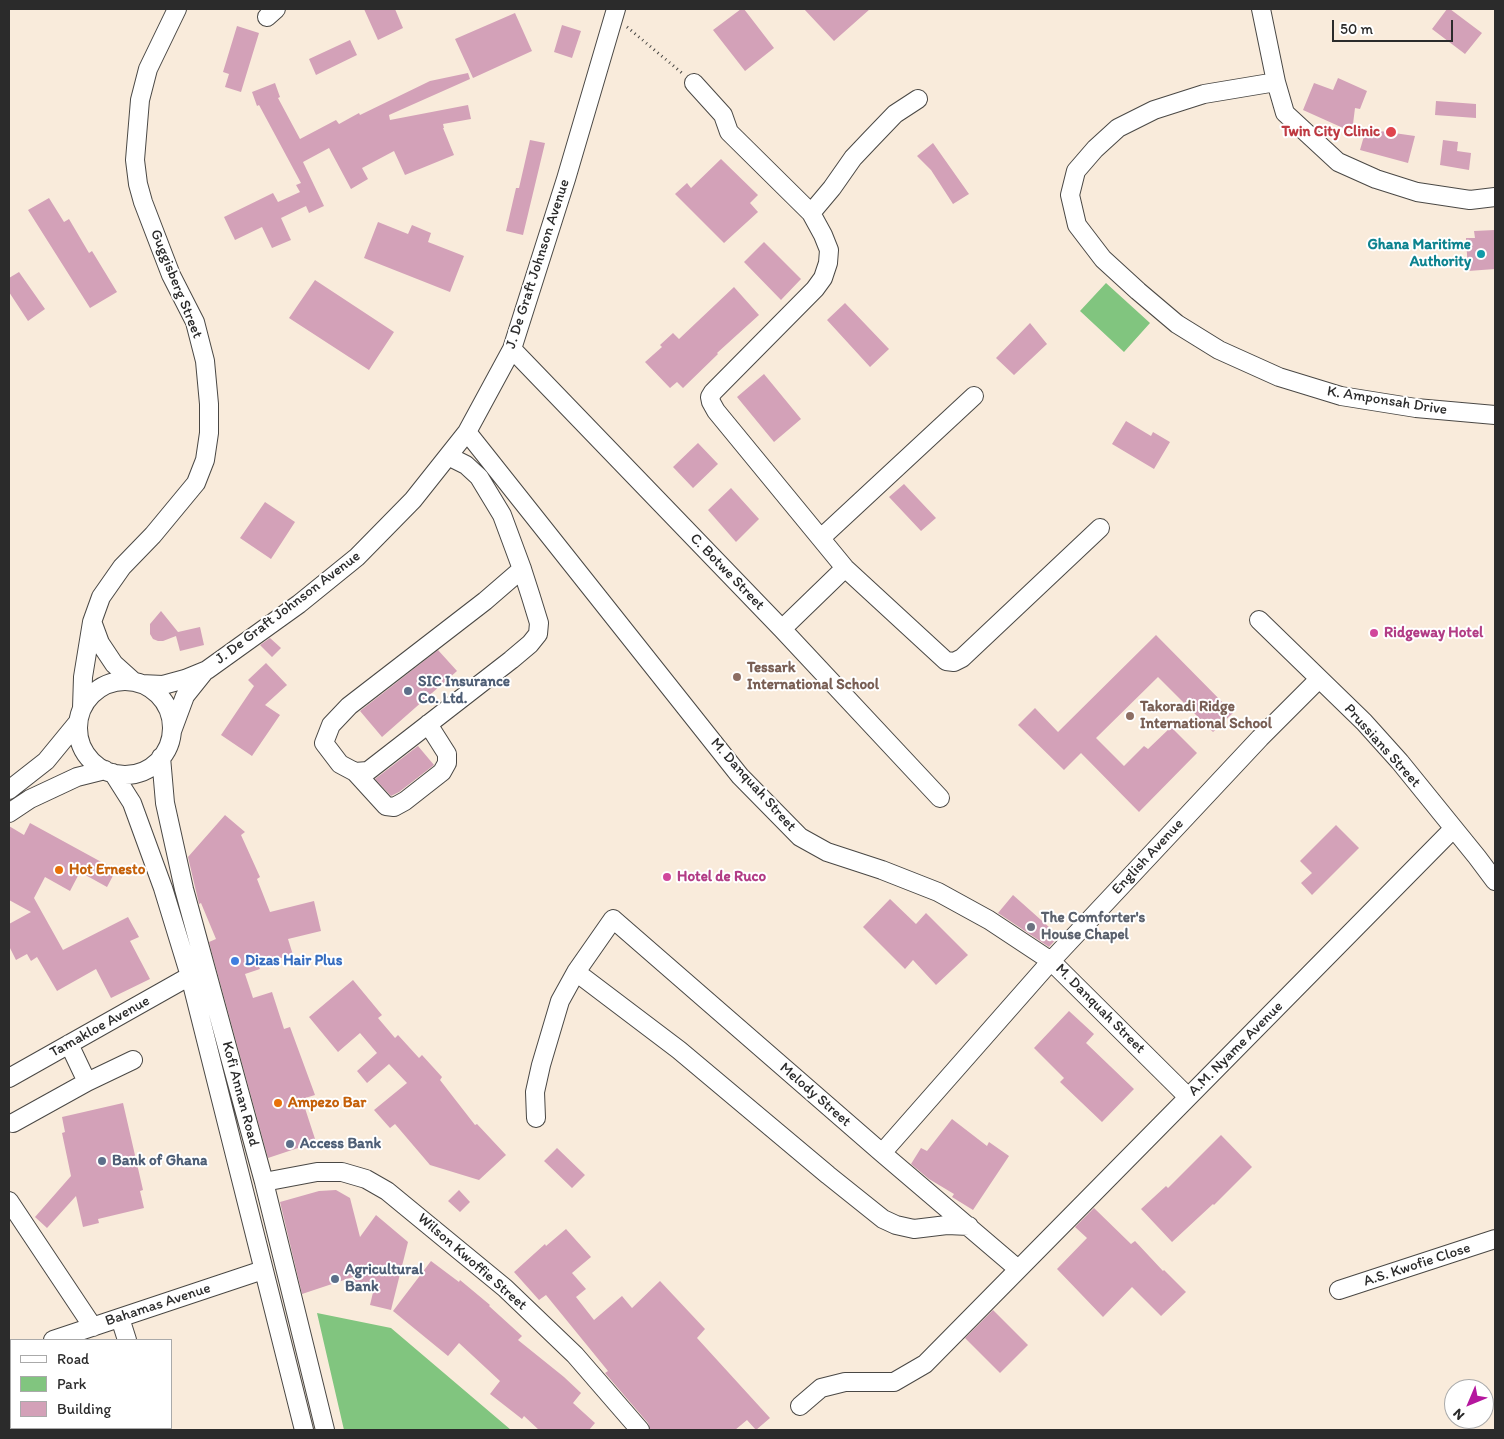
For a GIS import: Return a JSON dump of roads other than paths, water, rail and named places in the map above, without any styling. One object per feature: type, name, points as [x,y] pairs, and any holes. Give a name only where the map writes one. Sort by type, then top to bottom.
[{"type":"street","name":"Guggisberg Street","points":[[80,715],[83,677],[92,622],[101,597],[122,567],[153,535],[196,483],[205,460],[209,433],[209,404],[205,361],[195,322],[171,275],[143,202],[138,184],[135,160],[140,100],[148,69],[177,9]]},
{"type":"street","points":[[1261,9],[1276,82],[1285,113],[1338,162],[1376,180],[1417,192],[1470,200],[1495,197]]},
{"type":"street","name":"J. De Graft Johnson Avenue","points":[[138,683],[163,684],[185,679],[207,670],[299,604],[357,557],[414,500],[467,432],[512,349],[566,179],[615,12]]},
{"type":"street","name":"K. Amponsah Drive","points":[[1276,82],[1204,94],[1154,110],[1118,128],[1095,149],[1076,171],[1070,195],[1077,225],[1103,259],[1138,292],[1176,324],[1219,350],[1279,377],[1341,396],[1416,408],[1495,415]]},
{"type":"street","points":[[694,83],[722,116],[729,132],[811,213],[829,250],[824,278],[815,290],[713,392],[710,402],[845,568],[946,661],[954,662],[962,658],[1100,528]]},
{"type":"street","points":[[811,213],[832,188],[853,158],[895,114],[918,99]]},
{"type":"street","name":"C. Botwe Street","points":[[512,349],[782,628],[940,798]]},
{"type":"street","points":[[821,538],[974,396]]},
{"type":"street","name":"M. Danquah Street","points":[[467,432],[740,776],[800,837],[827,852],[882,870],[938,892],[989,920],[1051,961],[1188,1097]]},
{"type":"street","points":[[355,772],[368,771],[530,644],[538,634],[539,623],[502,515],[479,477],[466,465],[448,456]]},
{"type":"street","points":[[782,628],[845,568]]},
{"type":"street","points":[[428,724],[447,754],[447,763],[442,772],[405,801],[394,807],[386,806],[355,772],[340,764],[324,743],[331,725],[349,706],[485,601],[522,569]]},
{"type":"street","name":"Prussians Street","points":[[1259,620],[1364,722],[1400,762],[1495,881]]},
{"type":"street","points":[[80,715],[79,737],[84,750],[93,762],[109,771],[127,774],[140,772],[152,766],[161,757],[168,745],[172,731],[171,718],[166,705],[158,694],[138,683],[114,664],[100,644],[92,622]]},
{"type":"street","name":"J. De Graft Johnson Avenue","points":[[172,731],[186,696],[207,670]]},
{"type":"street","name":"English Avenue","points":[[882,1153],[1051,961],[1260,738],[1319,679]]},
{"type":"street","points":[[9,790],[46,762],[80,715],[91,695],[104,686],[119,681],[138,683]]},
{"type":"street","name":"Kofi Annan Road","points":[[161,757],[164,803],[184,889],[264,1182],[325,1430]]},
{"type":"street","points":[[9,813],[30,799],[78,777],[109,771]]},
{"type":"street","name":"Kofi Annan Road","points":[[109,771],[132,802],[190,976],[304,1430]]},
{"type":"street","name":"A.M. Nyame Avenue","points":[[800,1406],[821,1388],[845,1382],[894,1382],[924,1364],[1453,828]]},
{"type":"street","name":"Melody Street","points":[[576,972],[612,919],[1018,1269]]},
{"type":"street","points":[[536,1118],[534,1099],[541,1064],[557,1009],[576,972],[679,1050],[828,1175],[883,1218],[896,1225],[914,1229],[947,1225],[969,1226]]},
{"type":"street","name":"Tamakloe Avenue","points":[[9,1078],[190,976]]},
{"type":"street","points":[[69,1044],[87,1082]]},
{"type":"street","points":[[13,1123],[87,1082],[133,1060]]},
{"type":"street","name":"Wilson Kwoffie Street","points":[[264,1182],[317,1172],[342,1172],[366,1178],[388,1191],[505,1288],[575,1355],[640,1430]]},
{"type":"street","points":[[9,1201],[93,1327]]},
{"type":"street","name":"A.S. Kwofie Close","points":[[1340,1290],[1495,1239]]},
{"type":"street","name":"Bahamas Avenue","points":[[56,1339],[263,1270]]},
{"type":"street","points":[[120,1318],[127,1339]]},
{"type":"place","name":"Twin City Clinic","points":[[1391,132]]},
{"type":"place","name":"Ghana Maritime Authority","points":[[1481,254]]},
{"type":"place","name":"Ridgeway Hotel","points":[[1374,633]]},
{"type":"place","name":"Tessark International School","points":[[737,677]]},
{"type":"place","name":"SIC Insurance Co. Ltd.","points":[[408,691]]},
{"type":"place","name":"Takoradi Ridge International School","points":[[1130,716]]},
{"type":"place","name":"Hot Ernesto","points":[[59,870]]},
{"type":"place","name":"Hotel de Ruco","points":[[667,877]]},
{"type":"place","name":"The Comforter's House Chapel","points":[[1031,927]]},
{"type":"place","name":"Dizas Hair Plus","points":[[235,961]]},
{"type":"place","name":"Ampezo Bar","points":[[278,1103]]},
{"type":"place","name":"Access Bank","points":[[290,1144]]},
{"type":"place","name":"Bank of Ghana","points":[[102,1161]]},
{"type":"place","name":"Agricultural Bank","points":[[335,1279]]}]
